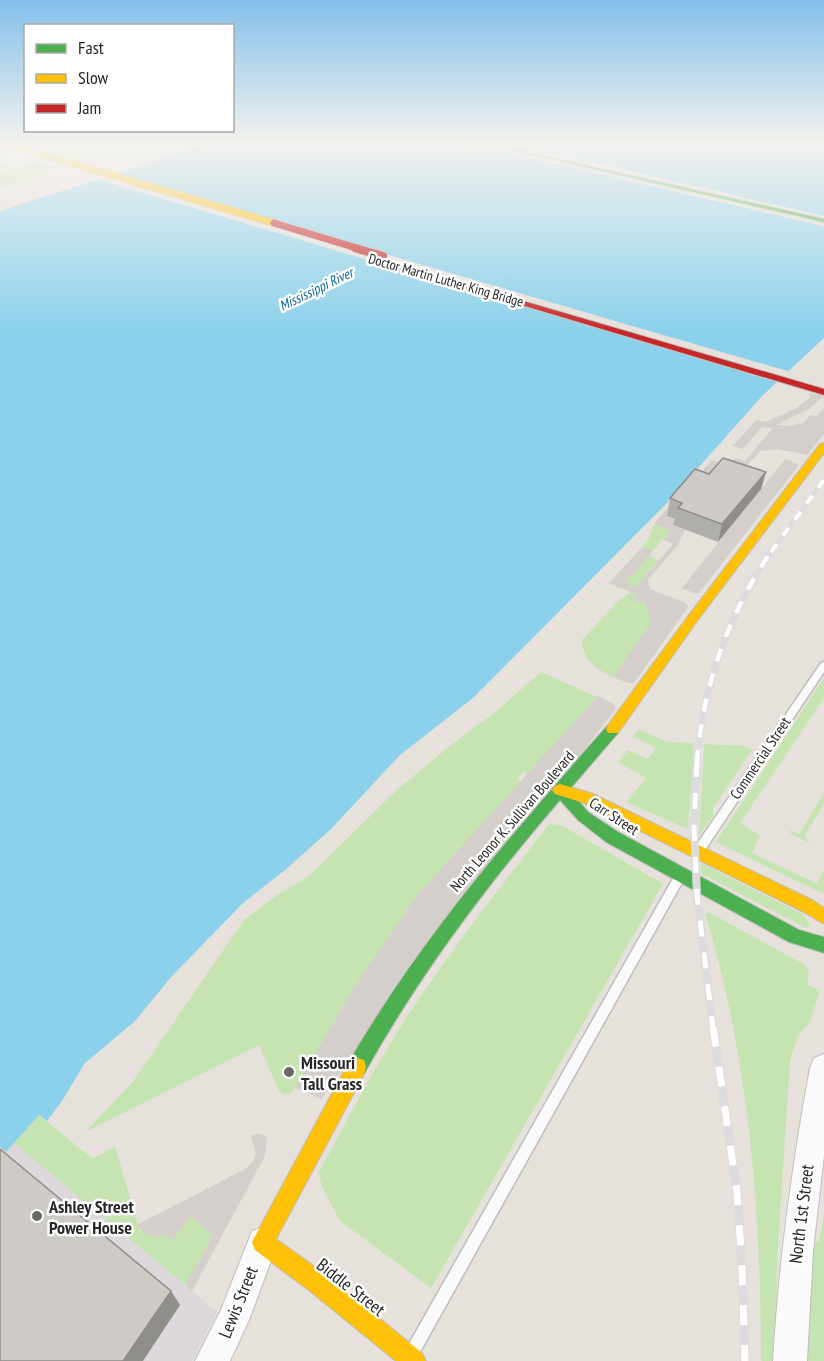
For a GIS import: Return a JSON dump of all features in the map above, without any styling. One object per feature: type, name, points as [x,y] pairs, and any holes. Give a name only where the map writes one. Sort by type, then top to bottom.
[{"type":"main road","name":"Doctor Martin Luther King Bridge","points":[[190,206],[824,392]]},
{"type":"main road","name":"Doctor Martin Luther King Bridge","points":[[208,206],[824,386]]},
{"type":"main road","points":[[756,206],[824,221]]},
{"type":"main road","name":"North Leonor K. Sullivan Boulevard","points":[[263,1242],[368,1046],[433,943],[471,895],[620,721],[693,618],[824,446]]},
{"type":"main road","name":"Carr Street","points":[[560,790],[588,798],[806,905],[824,917]]},
{"type":"main road","name":"Carr Street","points":[[560,790],[570,805],[586,820],[795,937],[824,945]]},
{"type":"main road","name":"Biddle Street","points":[[263,1242],[412,1359]]},
{"type":"street","name":"North 1st Street","points":[[790,1361],[792,1290],[800,1207],[824,1068]]},
{"type":"street","name":"Lewis Street","points":[[212,1361],[233,1320],[263,1242]]},
{"type":"lane","name":"Commercial Street","points":[[698,852],[824,665]]},
{"type":"lane","points":[[412,1359],[681,875]]},
{"type":"shaded area","points":[[809,393],[824,396],[809,409],[776,425],[790,426],[804,423],[810,415],[817,416],[824,408],[824,434],[807,455],[778,449],[761,451],[743,469],[687,488],[712,460],[729,465],[735,458],[745,461],[773,428],[762,427],[743,449],[733,446],[756,420],[766,422],[796,408],[810,398]]},
{"type":"shaded area","points":[[785,459],[799,465],[699,593],[682,588]]},
{"type":"shaded area","points":[[675,500],[667,516],[678,520],[674,526],[685,530],[678,545],[648,580],[650,589],[686,603],[688,607],[634,683],[628,683],[613,677],[651,623],[645,602],[636,602],[635,594],[609,583],[642,547],[653,551],[626,582],[636,587],[673,544],[663,540],[671,530],[654,524]]},
{"type":"shaded area","points":[[598,696],[614,704],[616,708],[321,1099],[295,1087],[362,975],[420,892]]},
{"type":"shaded area","points":[[258,1133],[267,1137],[265,1156],[192,1291],[185,1285],[213,1236],[191,1216],[172,1240],[165,1236],[147,1235],[137,1225],[247,1168],[254,1160],[256,1153],[251,1136]]},
{"type":"shaded area","name":"Ashley Street Power House","points":[[14,1143],[217,1312],[192,1361],[0,1361],[0,1147],[6,1152]]},
{"type":"green space","points":[[654,524],[671,530],[653,551],[642,547],[649,538]]},
{"type":"green space","points":[[649,556],[659,560],[636,587],[625,582]]},
{"type":"green space","points":[[631,592],[646,602],[651,624],[613,677],[592,663],[585,653],[582,640],[619,600]]},
{"type":"green space","points":[[541,672],[597,697],[529,774],[523,772],[517,779],[521,782],[362,975],[292,1092],[284,1095],[279,1091],[259,1045],[85,1132],[132,1083],[244,920],[276,896],[309,876],[398,789],[493,714]]},
{"type":"green space","points":[[824,678],[824,698],[740,823],[760,836],[752,853],[817,884],[824,870],[824,894],[716,842]]},
{"type":"green space","points":[[638,729],[667,742],[694,743],[688,829],[626,802],[646,778],[618,762],[628,750],[648,759],[656,748],[634,737]]},
{"type":"green space","points":[[704,744],[744,746],[752,750],[713,808],[713,816],[699,835]]},
{"type":"green space","points":[[824,793],[824,804],[804,836],[811,843],[791,834],[790,830],[799,834]]},
{"type":"green space","points":[[549,824],[561,825],[663,884],[431,1288],[340,1221],[322,1187],[319,1172],[371,1076],[405,1020],[457,945]]},
{"type":"green space","points":[[701,863],[804,915],[810,926],[806,928],[702,874]]},
{"type":"green space","points":[[705,913],[712,914],[805,965],[809,973],[807,985],[820,990],[810,1022],[798,1036],[790,1061],[777,1260],[776,1361],[761,1361],[758,1248],[750,1135],[732,1023]]},
{"type":"green space","points":[[39,1115],[93,1159],[115,1146],[139,1229],[156,1235],[167,1234],[191,1216],[213,1236],[185,1285],[14,1143]]},
{"type":"green space","points":[[824,1215],[824,1361],[805,1361],[810,1239],[819,1242]]},
{"type":"water","name":"Mississippi River","points":[[17,206],[824,206],[824,338],[763,395],[666,504],[473,698],[400,755],[331,829],[243,903],[172,976],[135,1021],[84,1064],[47,1121],[39,1115],[6,1152],[0,1147],[0,211]]},
{"type":"pier","points":[[185,206],[219,206],[791,372],[780,383]]},
{"type":"pier","points":[[735,206],[779,206],[824,216],[824,226]]},
{"type":"building","points":[[723,458],[766,472],[722,524],[678,508],[682,503],[670,498],[695,469],[709,474]]},
{"type":"building","name":"Ashley Street Power House","points":[[0,1149],[171,1291],[123,1361],[0,1361]]},
{"type":"tram line","points":[[748,206],[824,223]]},
{"type":"railway","points":[[771,552],[824,480]]},
{"type":"railway","points":[[697,763],[705,707],[720,652],[743,599],[772,550]]},
{"type":"railway","points":[[697,761],[694,827],[697,895],[713,1028]]},
{"type":"railway","points":[[713,1027],[737,1192],[745,1361]]},
{"type":"traffic: fast","points":[[756,206],[824,221]]},
{"type":"traffic: fast","points":[[357,1067],[412,975],[443,932],[509,850],[613,729]]},
{"type":"traffic: fast","points":[[560,790],[583,816],[612,837],[795,937],[824,945]]},
{"type":"traffic: slow","points":[[215,206],[274,223]]},
{"type":"traffic: slow","points":[[613,729],[693,618],[824,446]]},
{"type":"traffic: slow","points":[[560,790],[588,798],[806,905],[824,917]]},
{"type":"traffic: slow","points":[[357,1067],[263,1242],[318,1283],[414,1361]]},
{"type":"traffic: jam","points":[[274,223],[383,256]]},
{"type":"traffic: jam","points":[[376,259],[824,392]]},
{"type":"place","name":"Missouri Tall Grass","points":[[289,1072]]},
{"type":"place","name":"Ashley Street Power House","points":[[37,1216]]}]
